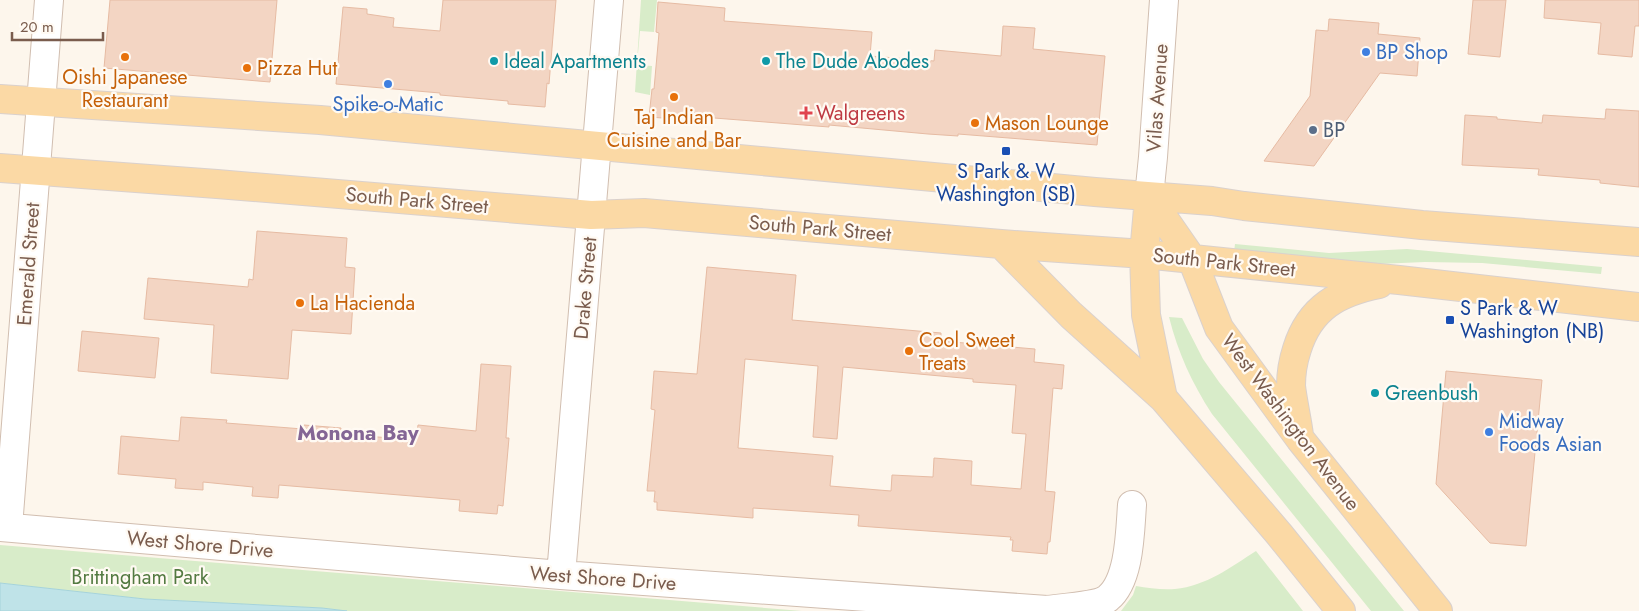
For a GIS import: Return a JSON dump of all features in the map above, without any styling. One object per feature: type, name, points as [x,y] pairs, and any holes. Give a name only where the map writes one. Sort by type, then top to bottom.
[{"type":"main road","points":[[0,99],[320,120],[596,147],[1149,197],[1212,201],[1422,225],[1639,242]]},
{"type":"main road","name":"South Park Street","points":[[0,168],[226,184],[591,215],[644,213],[1001,244],[1144,254],[1639,307]]},
{"type":"main road","points":[[1149,197],[1144,254],[1146,315],[1163,398]]},
{"type":"main road","name":"West Washington Avenue","points":[[1149,197],[1192,259],[1219,328],[1300,439],[1438,611]]},
{"type":"main road","points":[[1001,244],[1071,315],[1163,398],[1279,534],[1341,611]]},
{"type":"main road","points":[[1300,439],[1291,385],[1292,368],[1300,338],[1311,319],[1329,302],[1342,294],[1357,288],[1399,280]]},
{"type":"street","name":"Emerald Street","points":[[4,527],[36,171],[49,0]]},
{"type":"street","name":"Drake Street","points":[[561,575],[608,0]]},
{"type":"street","name":"Vilas Avenue","points":[[1149,197],[1164,0]]},
{"type":"street","name":"West Shore Drive","points":[[4,527],[561,575],[1047,610],[1081,606],[1108,599],[1121,580],[1129,540],[1132,505]]},
{"type":"green space","points":[[641,0],[657,0],[654,32],[640,31],[637,65],[652,66],[650,95],[635,92]]},
{"type":"green space","points":[[1235,244],[1329,253],[1407,249],[1602,267],[1601,274],[1482,263],[1425,262],[1378,264],[1234,252]]},
{"type":"green space","points":[[1169,317],[1182,318],[1203,359],[1219,382],[1404,611],[1371,611],[1212,414],[1186,367]]},
{"type":"green space","name":"Brittingham Park","points":[[0,545],[802,611],[347,611],[322,608],[145,599],[0,583]]},
{"type":"green space","points":[[1256,551],[1303,611],[1121,611],[1133,595],[1136,586],[1155,589],[1175,589],[1197,584],[1218,575]]},
{"type":"water","points":[[0,583],[145,599],[322,608],[347,611],[0,611]]},
{"type":"building","points":[[110,0],[277,0],[270,82],[104,68]]},
{"type":"building","name":"Ideal Apartments","points":[[443,0],[556,0],[549,84],[547,83],[545,107],[508,104],[508,101],[440,95],[440,93],[336,84],[343,7],[367,9],[367,14],[394,18],[393,27],[440,31]]},
{"type":"building","points":[[1473,0],[1506,0],[1500,57],[1468,54]]},
{"type":"building","points":[[1545,0],[1639,0],[1639,26],[1635,26],[1632,57],[1598,54],[1601,23],[1544,18]]},
{"type":"building","points":[[658,2],[725,8],[724,21],[872,32],[870,56],[934,61],[935,50],[1001,56],[1003,26],[1035,28],[1033,49],[1105,56],[1097,145],[676,115],[676,119],[649,117],[652,89],[654,89],[659,33],[656,32]]},
{"type":"building","points":[[1329,19],[1379,23],[1378,34],[1420,38],[1417,76],[1380,73],[1314,166],[1264,161],[1310,96],[1316,30],[1328,31]]},
{"type":"building","points":[[1606,109],[1639,111],[1639,187],[1600,183],[1600,180],[1538,175],[1539,169],[1462,165],[1465,115],[1542,123],[1543,115],[1605,119]]},
{"type":"building","points":[[257,231],[347,238],[345,267],[355,268],[351,334],[292,330],[288,379],[211,373],[214,325],[144,319],[148,278],[248,287],[249,279],[253,280]]},
{"type":"building","points":[[707,267],[796,275],[792,320],[941,333],[941,341],[1035,349],[1034,362],[1064,365],[1062,389],[1053,388],[1045,491],[1055,492],[1047,554],[1012,551],[1013,540],[1010,540],[1011,537],[858,526],[859,515],[753,508],[753,518],[657,510],[657,502],[654,502],[655,491],[647,491],[655,410],[651,409],[654,371],[697,374]],"holes":[[[745,359],[818,366],[813,437],[837,439],[843,367],[973,379],[973,382],[1016,385],[1012,433],[1026,434],[1021,489],[971,485],[972,461],[934,458],[933,477],[892,475],[891,491],[830,486],[833,456],[738,448]]]},
{"type":"building","points":[[82,331],[159,338],[155,378],[78,371]]},
{"type":"building","points":[[481,364],[511,366],[506,438],[509,438],[503,506],[498,505],[497,514],[459,511],[460,500],[279,485],[278,498],[252,496],[253,487],[203,482],[203,490],[175,488],[176,479],[118,474],[121,436],[179,441],[181,417],[227,420],[226,423],[303,429],[304,425],[341,428],[340,434],[416,440],[418,425],[476,431]]},
{"type":"building","name":"Midway Foods Asian","points":[[1446,371],[1542,380],[1526,546],[1490,543],[1436,484]]},
{"type":"place","name":"BP Shop","points":[[1366,52]]},
{"type":"place","name":"Oishi Japanese Restaurant","points":[[125,57]]},
{"type":"place","name":"Ideal Apartments","points":[[494,61]]},
{"type":"place","name":"The Dude Abodes","points":[[766,61]]},
{"type":"place","name":"Pizza Hut","points":[[247,68]]},
{"type":"place","name":"Spike-o-Matic","points":[[388,84]]},
{"type":"place","name":"Taj Indian Cuisine and Bar","points":[[674,97]]},
{"type":"place","name":"Walgreens","points":[[806,113]]},
{"type":"place","name":"Mason Lounge","points":[[975,123]]},
{"type":"place","name":"BP","points":[[1313,130]]},
{"type":"place","name":"S Park & W Washington (SB)","points":[[1006,151]]},
{"type":"place","name":"La Hacienda","points":[[300,303]]},
{"type":"place","name":"S Park & W Washington (NB)","points":[[1450,320]]},
{"type":"place","name":"Cool Sweet Treats","points":[[909,351]]},
{"type":"place","name":"Greenbush","points":[[1375,393]]},
{"type":"place","name":"Midway Foods Asian","points":[[1489,432]]},
{"type":"district","name":"Monona Bay","points":[[358,433]]}]
